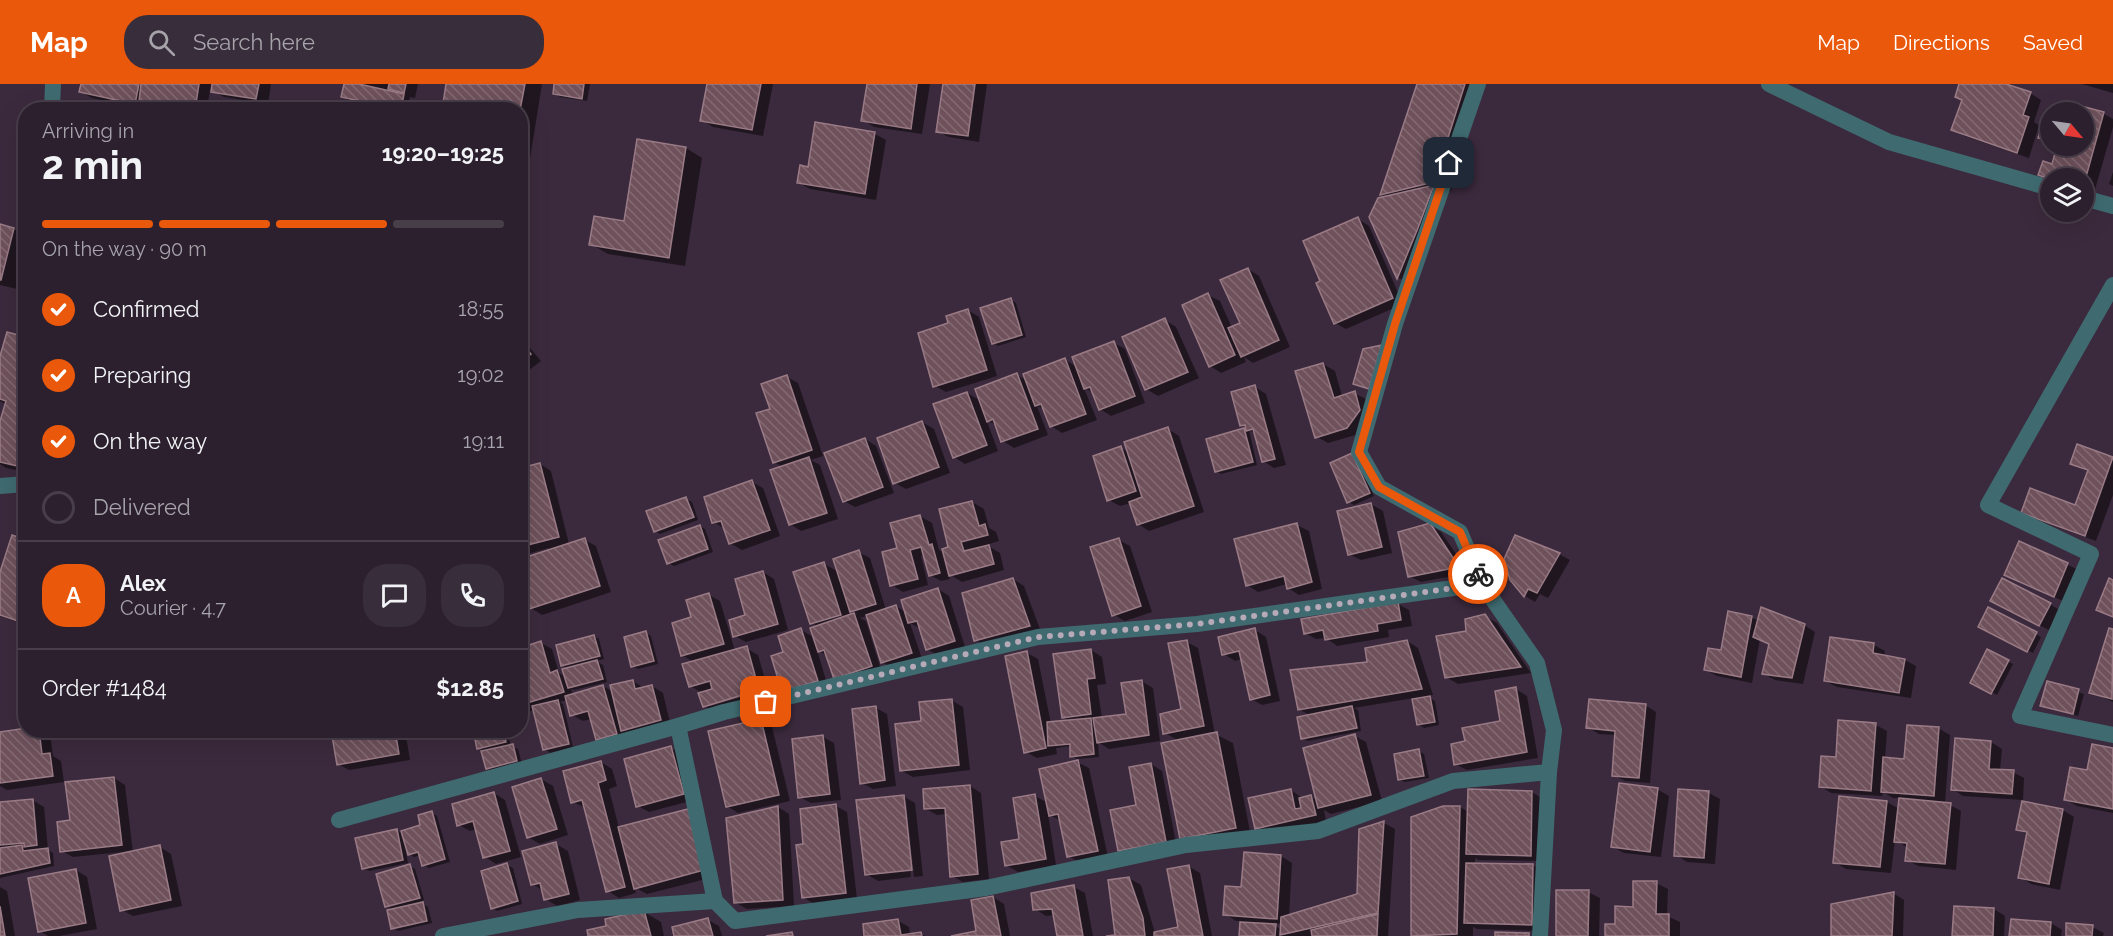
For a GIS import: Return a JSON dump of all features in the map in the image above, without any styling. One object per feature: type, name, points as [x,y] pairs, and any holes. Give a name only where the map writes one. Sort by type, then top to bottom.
[{"type":"street","points":[[52,102],[53,84]]},
{"type":"street","points":[[1478,84],[1395,324],[1359,452],[1379,487],[1460,532],[1482,584],[1537,663],[1554,730],[1549,772],[1540,936]]},
{"type":"street","points":[[1769,84],[1889,142],[2040,185]]},
{"type":"street","points":[[2094,201],[2113,206]]},
{"type":"street","points":[[2113,285],[1988,505],[2091,554],[2020,716],[2113,735]]},
{"type":"street","points":[[0,486],[18,485]]},
{"type":"street","points":[[339,820],[724,712],[1038,637],[1197,624],[1482,584]]},
{"type":"street","points":[[678,726],[714,901],[735,921],[986,888],[1186,844],[1318,831],[1453,781],[1549,772]]},
{"type":"street","points":[[443,936],[578,910],[714,901]]},
{"type":"building","points":[[81,84],[139,84],[135,102],[79,92]]},
{"type":"building","points":[[141,84],[199,84],[196,102],[139,101]]},
{"type":"building","points":[[212,84],[259,84],[256,99],[211,92]]},
{"type":"building","points":[[344,84],[359,84],[404,94],[402,102],[364,102],[341,97]]},
{"type":"building","points":[[389,84],[406,84],[404,93],[388,89]]},
{"type":"building","points":[[446,84],[525,84],[522,102],[443,102]]},
{"type":"building","points":[[554,84],[584,84],[582,99],[553,94]]},
{"type":"building","points":[[707,84],[761,84],[752,130],[700,121]]},
{"type":"building","points":[[867,84],[917,84],[911,129],[861,121]]},
{"type":"building","points":[[943,84],[975,84],[968,136],[936,132]]},
{"type":"building","points":[[1417,84],[1465,84],[1434,182],[1380,195]]},
{"type":"building","points":[[1959,84],[2006,84],[2031,92],[2023,115],[2029,117],[2017,153],[1951,130],[1962,100],[1955,97]]},
{"type":"building","points":[[2094,109],[2104,112],[2094,148]]},
{"type":"building","points":[[815,122],[875,132],[865,194],[797,183],[800,165],[808,167]]},
{"type":"building","points":[[637,139],[686,147],[669,258],[589,245],[594,216],[624,221]]},
{"type":"building","points":[[2054,156],[2092,156],[2088,168],[2040,168],[2043,161],[2052,164]]},
{"type":"building","points":[[1434,185],[1397,279],[1369,217],[1378,198]]},
{"type":"building","points":[[1358,217],[1393,298],[1334,324],[1316,283],[1320,281],[1303,241]]},
{"type":"building","points":[[0,224],[14,228],[1,280],[0,280]]},
{"type":"building","points":[[1248,268],[1279,340],[1241,357],[1228,328],[1240,323],[1220,280]]},
{"type":"building","points":[[1208,293],[1235,355],[1209,367],[1182,305]]},
{"type":"building","points":[[1011,298],[1022,335],[992,344],[980,308]]},
{"type":"building","points":[[968,309],[987,370],[933,387],[918,333],[948,323],[946,316]]},
{"type":"building","points":[[1165,318],[1188,372],[1145,390],[1122,337]]},
{"type":"building","points":[[7,332],[18,335],[18,466],[0,462],[0,421],[6,401],[0,399],[0,356]]},
{"type":"building","points":[[1114,341],[1135,396],[1099,410],[1090,387],[1084,389],[1072,357]]},
{"type":"building","points":[[1382,345],[1369,389],[1353,384],[1363,349]]},
{"type":"building","points":[[1065,358],[1086,414],[1050,427],[1041,404],[1035,406],[1023,374]]},
{"type":"building","points":[[1323,363],[1334,398],[1355,391],[1360,410],[1347,428],[1315,438],[1295,371]]},
{"type":"building","points":[[1017,373],[1038,429],[1001,442],[993,419],[987,422],[975,389]]},
{"type":"building","points":[[787,375],[812,450],[773,463],[756,413],[770,409],[761,384]]},
{"type":"building","points":[[1255,385],[1275,459],[1262,462],[1253,429],[1246,431],[1245,425],[1240,426],[1231,392]]},
{"type":"building","points":[[967,392],[987,445],[953,458],[933,404]]},
{"type":"building","points":[[922,421],[939,467],[893,484],[877,438]]},
{"type":"building","points":[[1168,427],[1194,506],[1137,525],[1129,502],[1142,497],[1124,442]]},
{"type":"building","points":[[1244,428],[1253,462],[1215,472],[1206,439]]},
{"type":"building","points":[[865,438],[883,487],[843,502],[824,453]]},
{"type":"building","points":[[2077,444],[2113,457],[2085,536],[2021,513],[2030,488],[2075,505],[2088,470],[2070,464]]},
{"type":"building","points":[[1121,446],[1136,491],[1107,501],[1093,456]]},
{"type":"building","points":[[1352,453],[1370,493],[1347,503],[1330,463]]},
{"type":"building","points":[[809,457],[827,513],[789,525],[770,470]]},
{"type":"building","points":[[540,463],[559,537],[528,545],[528,466]]},
{"type":"building","points":[[752,480],[770,530],[729,544],[721,521],[712,523],[704,497]]},
{"type":"building","points":[[686,497],[694,517],[654,532],[646,511]]},
{"type":"building","points":[[972,501],[979,526],[985,524],[988,535],[961,542],[964,551],[989,545],[994,564],[949,576],[942,549],[948,547],[939,509]]},
{"type":"building","points":[[1371,503],[1382,547],[1348,555],[1337,511]]},
{"type":"building","points":[[920,515],[929,545],[932,544],[940,573],[929,576],[921,547],[910,550],[918,579],[890,586],[882,552],[897,548],[890,523]]},
{"type":"building","points":[[1297,523],[1312,582],[1287,589],[1284,576],[1246,586],[1234,539]]},
{"type":"building","points":[[1430,523],[1459,567],[1408,577],[1398,532]]},
{"type":"building","points":[[700,525],[708,549],[667,564],[658,540]]},
{"type":"building","points":[[12,535],[18,537],[18,621],[0,615],[0,572]]},
{"type":"building","points":[[1515,535],[1560,553],[1537,593],[1528,589],[1524,597],[1510,580],[1504,559]]},
{"type":"building","points":[[585,538],[600,586],[529,609],[528,556]]},
{"type":"building","points":[[1119,538],[1141,606],[1112,616],[1090,547]]},
{"type":"building","points":[[2019,541],[2068,563],[2054,597],[2004,575]]},
{"type":"building","points":[[859,550],[876,604],[850,612],[833,559]]},
{"type":"building","points":[[824,562],[841,615],[810,624],[793,572]]},
{"type":"building","points":[[763,571],[778,624],[733,637],[729,620],[745,615],[735,579]]},
{"type":"building","points":[[1013,578],[1030,626],[974,641],[962,593]]},
{"type":"building","points":[[2002,578],[2051,603],[2039,626],[1990,601]]},
{"type":"building","points":[[2109,578],[2113,580],[2113,617],[2096,610]]},
{"type":"building","points":[[938,588],[955,641],[926,650],[917,621],[908,623],[901,600]]},
{"type":"building","points":[[709,593],[724,644],[681,656],[672,623],[691,617],[686,600]]},
{"type":"building","points":[[1398,602],[1401,620],[1377,624],[1378,631],[1325,640],[1323,630],[1304,634],[1301,619]]},
{"type":"building","points":[[896,605],[912,653],[881,663],[866,615]]},
{"type":"building","points":[[1761,607],[1805,624],[1792,678],[1762,674],[1769,644],[1753,637]]},
{"type":"building","points":[[1988,607],[2037,632],[2027,652],[1978,627]]},
{"type":"building","points":[[1728,611],[1752,616],[1741,677],[1704,670],[1708,648],[1721,650]]},
{"type":"building","points":[[854,613],[872,666],[834,679],[824,650],[818,652],[810,628]]},
{"type":"building","points":[[1485,614],[1521,667],[1445,678],[1436,636],[1466,631],[1465,619]]},
{"type":"building","points":[[801,628],[818,681],[782,692],[771,656],[783,652],[778,636]]},
{"type":"building","points":[[1255,628],[1270,695],[1250,700],[1239,651],[1222,655],[1218,637]]},
{"type":"building","points":[[2109,628],[2113,629],[2112,699],[2089,693]]},
{"type":"building","points":[[646,631],[654,661],[631,667],[624,637]]},
{"type":"building","points":[[594,635],[600,656],[561,666],[556,645]]},
{"type":"building","points":[[1830,637],[1874,643],[1873,653],[1905,659],[1899,693],[1824,681]]},
{"type":"building","points":[[1187,640],[1204,726],[1163,734],[1160,714],[1181,709],[1168,643]]},
{"type":"building","points":[[1407,640],[1422,689],[1298,710],[1290,670],[1367,662],[1365,648]]},
{"type":"building","points":[[541,641],[550,673],[557,670],[564,692],[528,703],[528,645]]},
{"type":"building","points":[[747,646],[759,690],[703,707],[698,693],[712,689],[710,681],[689,687],[682,664]]},
{"type":"building","points":[[1091,649],[1095,678],[1087,679],[1091,714],[1062,718],[1053,654]]},
{"type":"building","points":[[1987,649],[2009,660],[1991,694],[1970,683]]},
{"type":"building","points":[[1027,651],[1046,748],[1024,753],[1005,656]]},
{"type":"building","points":[[597,660],[603,679],[568,688],[562,669]]},
{"type":"building","points":[[633,680],[635,689],[652,685],[661,720],[621,731],[610,685]]},
{"type":"building","points":[[1142,680],[1149,735],[1097,743],[1093,718],[1126,714],[1121,683]]},
{"type":"building","points":[[2047,681],[2079,689],[2073,714],[2040,706]]},
{"type":"building","points":[[603,685],[617,734],[596,740],[588,711],[570,716],[565,696]]},
{"type":"building","points":[[1516,687],[1527,752],[1454,765],[1451,744],[1465,741],[1462,728],[1500,721],[1495,691]]},
{"type":"building","points":[[1430,696],[1435,722],[1417,725],[1412,699]]},
{"type":"building","points":[[952,699],[959,765],[900,771],[895,724],[921,721],[919,702]]},
{"type":"building","points":[[1589,699],[1646,704],[1639,778],[1612,776],[1615,731],[1586,728]]},
{"type":"building","points":[[558,700],[569,744],[543,750],[532,706]]},
{"type":"building","points":[[876,706],[885,780],[860,784],[852,709]]},
{"type":"building","points":[[1352,706],[1357,728],[1301,739],[1297,717]]},
{"type":"building","points":[[1091,718],[1094,754],[1070,757],[1070,744],[1048,746],[1047,722]]},
{"type":"building","points":[[761,719],[779,795],[726,807],[708,731]]},
{"type":"building","points":[[1838,720],[1876,723],[1871,791],[1819,787],[1821,756],[1836,757]]},
{"type":"building","points":[[1907,725],[1939,727],[1934,796],[1881,792],[1883,757],[1904,759]]},
{"type":"building","points":[[18,729],[18,738],[40,738],[42,754],[50,753],[53,776],[0,783],[0,732]]},
{"type":"building","points":[[1217,732],[1236,828],[1180,839],[1161,743]]},
{"type":"building","points":[[1355,734],[1371,795],[1318,808],[1303,748]]},
{"type":"building","points":[[823,735],[830,794],[798,798],[792,739]]},
{"type":"building","points":[[332,738],[396,738],[399,754],[337,765]]},
{"type":"building","points":[[475,738],[505,738],[506,742],[477,749]]},
{"type":"building","points":[[1955,738],[1991,741],[1989,769],[2014,770],[2012,794],[1951,790]]},
{"type":"building","points":[[513,744],[517,761],[486,769],[481,751]]},
{"type":"building","points":[[2092,744],[2113,748],[2113,809],[2064,800],[2070,767],[2087,770]]},
{"type":"building","points":[[671,746],[684,794],[636,807],[624,759]]},
{"type":"building","points":[[1419,749],[1424,776],[1398,780],[1394,754]]},
{"type":"building","points":[[1078,760],[1098,851],[1067,857],[1058,814],[1049,816],[1039,769]]},
{"type":"building","points":[[601,761],[606,780],[598,783],[625,887],[606,892],[582,800],[571,803],[563,771]]},
{"type":"building","points":[[1151,763],[1166,842],[1118,851],[1110,810],[1136,805],[1129,767]]},
{"type":"building","points":[[114,777],[122,845],[60,852],[57,822],[70,820],[65,782]]},
{"type":"building","points":[[541,778],[557,829],[527,838],[512,787]]},
{"type":"building","points":[[1619,783],[1658,788],[1650,852],[1611,847]]},
{"type":"building","points":[[970,785],[978,874],[950,877],[945,808],[924,809],[923,789]]},
{"type":"building","points":[[1291,789],[1295,809],[1301,808],[1299,798],[1311,795],[1316,815],[1255,829],[1248,798]]},
{"type":"building","points":[[1468,789],[1532,791],[1531,856],[1466,854]]},
{"type":"building","points":[[1678,789],[1709,791],[1704,858],[1674,856]]},
{"type":"building","points":[[494,792],[510,851],[483,858],[473,821],[457,826],[452,804]]},
{"type":"building","points":[[1035,794],[1046,859],[1005,866],[1001,842],[1019,839],[1013,798]]},
{"type":"building","points":[[904,795],[912,870],[865,875],[856,800]]},
{"type":"building","points":[[1839,796],[1887,801],[1880,867],[1833,863]]},
{"type":"building","points":[[1899,798],[1951,803],[1945,864],[1905,861],[1907,843],[1894,842]]},
{"type":"building","points":[[33,799],[37,845],[24,847],[24,843],[0,845],[0,802]]},
{"type":"building","points":[[2022,801],[2063,809],[2049,884],[2018,878],[2027,832],[2016,830]]},
{"type":"building","points":[[836,804],[846,893],[802,898],[796,845],[803,844],[800,809]]},
{"type":"building","points":[[778,806],[783,900],[734,903],[726,818]]},
{"type":"building","points":[[1443,806],[1460,806],[1457,934],[1411,936],[1411,817]]},
{"type":"building","points":[[688,809],[704,870],[634,889],[618,827]]},
{"type":"building","points":[[432,811],[445,859],[422,866],[418,852],[408,855],[401,831],[420,825],[418,815]]},
{"type":"building","points":[[1384,821],[1378,913],[1280,935],[1281,917],[1357,894],[1359,829]]},
{"type":"building","points":[[397,829],[403,860],[362,869],[355,838]]},
{"type":"building","points":[[556,842],[569,894],[544,900],[540,883],[531,885],[522,851]]},
{"type":"building","points":[[22,845],[23,851],[48,848],[50,863],[0,874],[0,848]]},
{"type":"building","points":[[160,845],[171,900],[120,911],[109,856]]},
{"type":"building","points":[[1244,852],[1281,855],[1277,919],[1223,915],[1225,886],[1241,887]]},
{"type":"building","points":[[507,863],[518,901],[491,909],[481,871]]},
{"type":"building","points":[[1466,863],[1533,864],[1532,925],[1464,923]]},
{"type":"building","points":[[410,864],[420,898],[385,907],[376,874]]},
{"type":"building","points":[[1189,865],[1203,936],[1154,936],[1154,932],[1178,927],[1167,869]]},
{"type":"building","points":[[76,869],[86,923],[38,932],[28,878]]},
{"type":"building","points":[[1129,877],[1143,918],[1145,936],[1106,936],[1115,935],[1108,880]]},
{"type":"building","points":[[1633,881],[1657,881],[1656,914],[1669,914],[1669,936],[1605,936],[1605,924],[1615,924],[1615,906],[1633,907]]},
{"type":"building","points":[[1074,885],[1083,936],[1057,936],[1052,909],[1033,910],[1031,893]]},
{"type":"building","points":[[1556,890],[1589,890],[1588,936],[1556,936]]},
{"type":"building","points":[[1894,892],[1892,936],[1831,936],[1831,904]]},
{"type":"building","points":[[993,896],[1001,936],[951,936],[976,931],[971,900]]},
{"type":"building","points":[[423,902],[427,921],[391,929],[387,910]]},
{"type":"building","points":[[0,906],[5,936],[0,936]]},
{"type":"building","points":[[1954,906],[1994,908],[1993,936],[1952,936]]},
{"type":"building","points":[[644,910],[651,936],[588,936],[587,930],[606,926],[605,919]]},
{"type":"building","points":[[1378,914],[1377,936],[1312,936],[1311,930]]},
{"type":"building","points":[[708,918],[713,936],[674,936],[672,927]]},
{"type":"building","points":[[898,919],[901,935],[921,932],[922,936],[864,936],[863,924]]},
{"type":"building","points":[[2011,919],[2051,922],[2050,936],[2009,936]]},
{"type":"building","points":[[1240,922],[1276,924],[1275,936],[1239,936]]},
{"type":"building","points":[[2066,923],[2093,925],[2092,936],[2066,936]]},
{"type":"building","points":[[792,932],[793,936],[766,936]]},
{"type":"building","points":[[1495,932],[1529,933],[1529,936],[1495,936]]},
{"type":"way so far","points":[[766,702],[1038,637],[1197,624],[1482,584],[1478,574]]},
{"type":"route","points":[[1449,163],[1395,324],[1359,452],[1379,487],[1460,532],[1478,574]]}]
